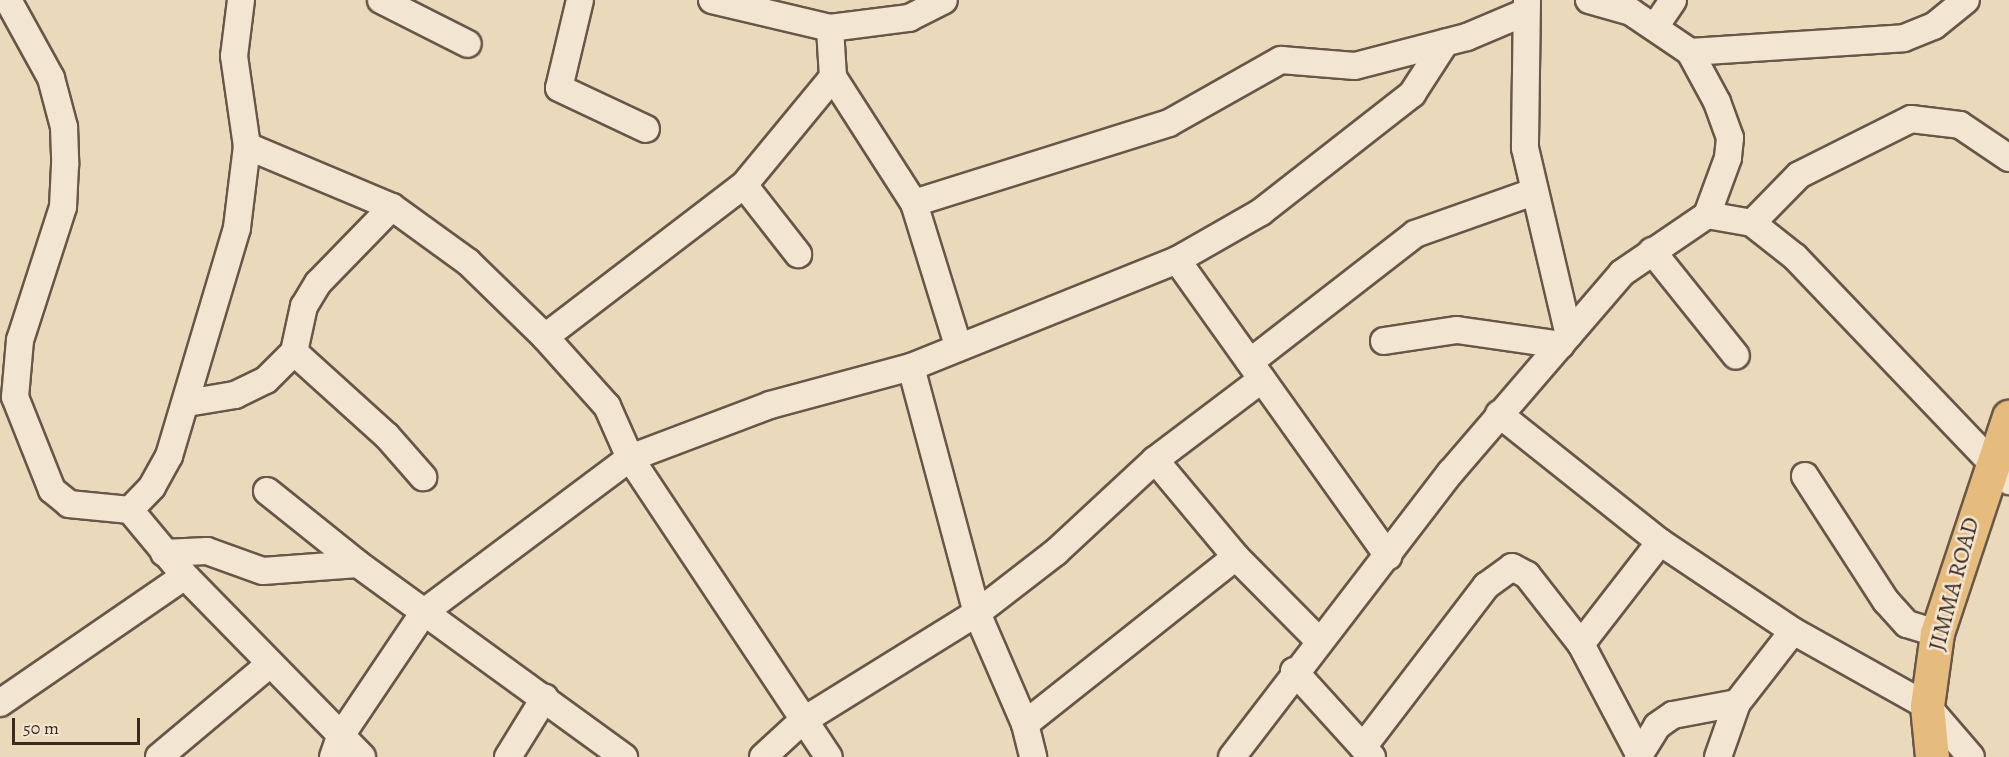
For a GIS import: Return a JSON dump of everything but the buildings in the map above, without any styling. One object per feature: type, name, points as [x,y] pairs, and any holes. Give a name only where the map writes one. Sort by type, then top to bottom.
[{"type":"highway","name":"JIMMA ROAD","points":[[1932,757],[1927,706],[1936,633],[2000,470],[2009,417]]},
{"type":"street","points":[[8,0],[51,78],[64,127],[65,165],[63,207],[20,340],[7,396],[52,490],[69,504],[130,510],[164,553],[270,664],[336,747],[363,757]]},
{"type":"street","points":[[130,510],[153,488],[187,404],[237,228],[248,146],[234,56],[241,0]]},
{"type":"street","points":[[381,0],[468,44]]},
{"type":"street","points":[[580,0],[559,88],[646,129]]},
{"type":"street","points":[[712,0],[788,10],[830,28],[909,18],[944,0]]},
{"type":"street","points":[[1232,757],[1318,640],[1388,556],[1499,414],[1622,273],[1707,215],[1730,138],[1690,52],[1631,12],[1589,0]]},
{"type":"street","points":[[1655,27],[1673,0]]},
{"type":"street","points":[[1690,52],[1904,38],[1934,26],[1966,0]]},
{"type":"street","points":[[914,203],[1169,123],[1281,60],[1355,66],[1444,43],[1527,6],[1525,148],[1532,193],[1565,340]]},
{"type":"street","points":[[830,28],[833,77],[914,203],[958,345]]},
{"type":"street","points":[[336,747],[424,612],[630,458],[770,405],[910,367],[958,345],[1177,260],[1261,212],[1412,94],[1444,43]]},
{"type":"street","points":[[545,337],[744,185],[833,77]]},
{"type":"street","points":[[1752,223],[1799,175],[1911,120],[1960,124],[2009,158]]},
{"type":"street","points":[[248,146],[392,207],[468,262],[545,337],[607,406],[630,458],[801,722],[829,757]]},
{"type":"street","points":[[744,185],[798,254]]},
{"type":"street","points":[[763,757],[801,722],[977,613],[1056,552],[1256,370],[1415,234],[1532,193]]},
{"type":"street","points":[[187,404],[235,395],[266,380],[294,352],[304,306],[318,283],[392,207]]},
{"type":"street","points":[[1707,215],[1752,223],[1795,256],[2000,470]]},
{"type":"street","points":[[1652,251],[1736,356]]},
{"type":"street","points":[[1177,260],[1388,556]]},
{"type":"street","points":[[1384,341],[1457,330],[1565,340]]},
{"type":"street","points":[[294,352],[387,435],[423,477]]},
{"type":"street","points":[[910,367],[977,613],[1025,724],[1033,757]]},
{"type":"street","points":[[1499,414],[1660,542],[1793,631],[1927,706],[1971,757]]},
{"type":"street","points":[[1155,460],[1236,556],[1318,640]]},
{"type":"street","points":[[1805,476],[1886,601],[1907,624],[1936,633]]},
{"type":"street","points":[[267,491],[358,564],[545,697],[624,757]]},
{"type":"street","points":[[1581,644],[1660,542]]},
{"type":"street","points":[[164,553],[207,552],[263,571],[358,564]]},
{"type":"street","points":[[1025,724],[1236,556]]},
{"type":"street","points":[[1294,671],[1368,752],[1500,572],[1512,567],[1527,575],[1581,644],[1639,756]]},
{"type":"street","points":[[0,704],[186,576]]},
{"type":"street","points":[[1718,757],[1737,703],[1793,631]]},
{"type":"street","points":[[159,757],[270,664]]},
{"type":"street","points":[[508,757],[545,697]]},
{"type":"street","points":[[1639,756],[1657,726],[1673,715],[1737,703]]}]
